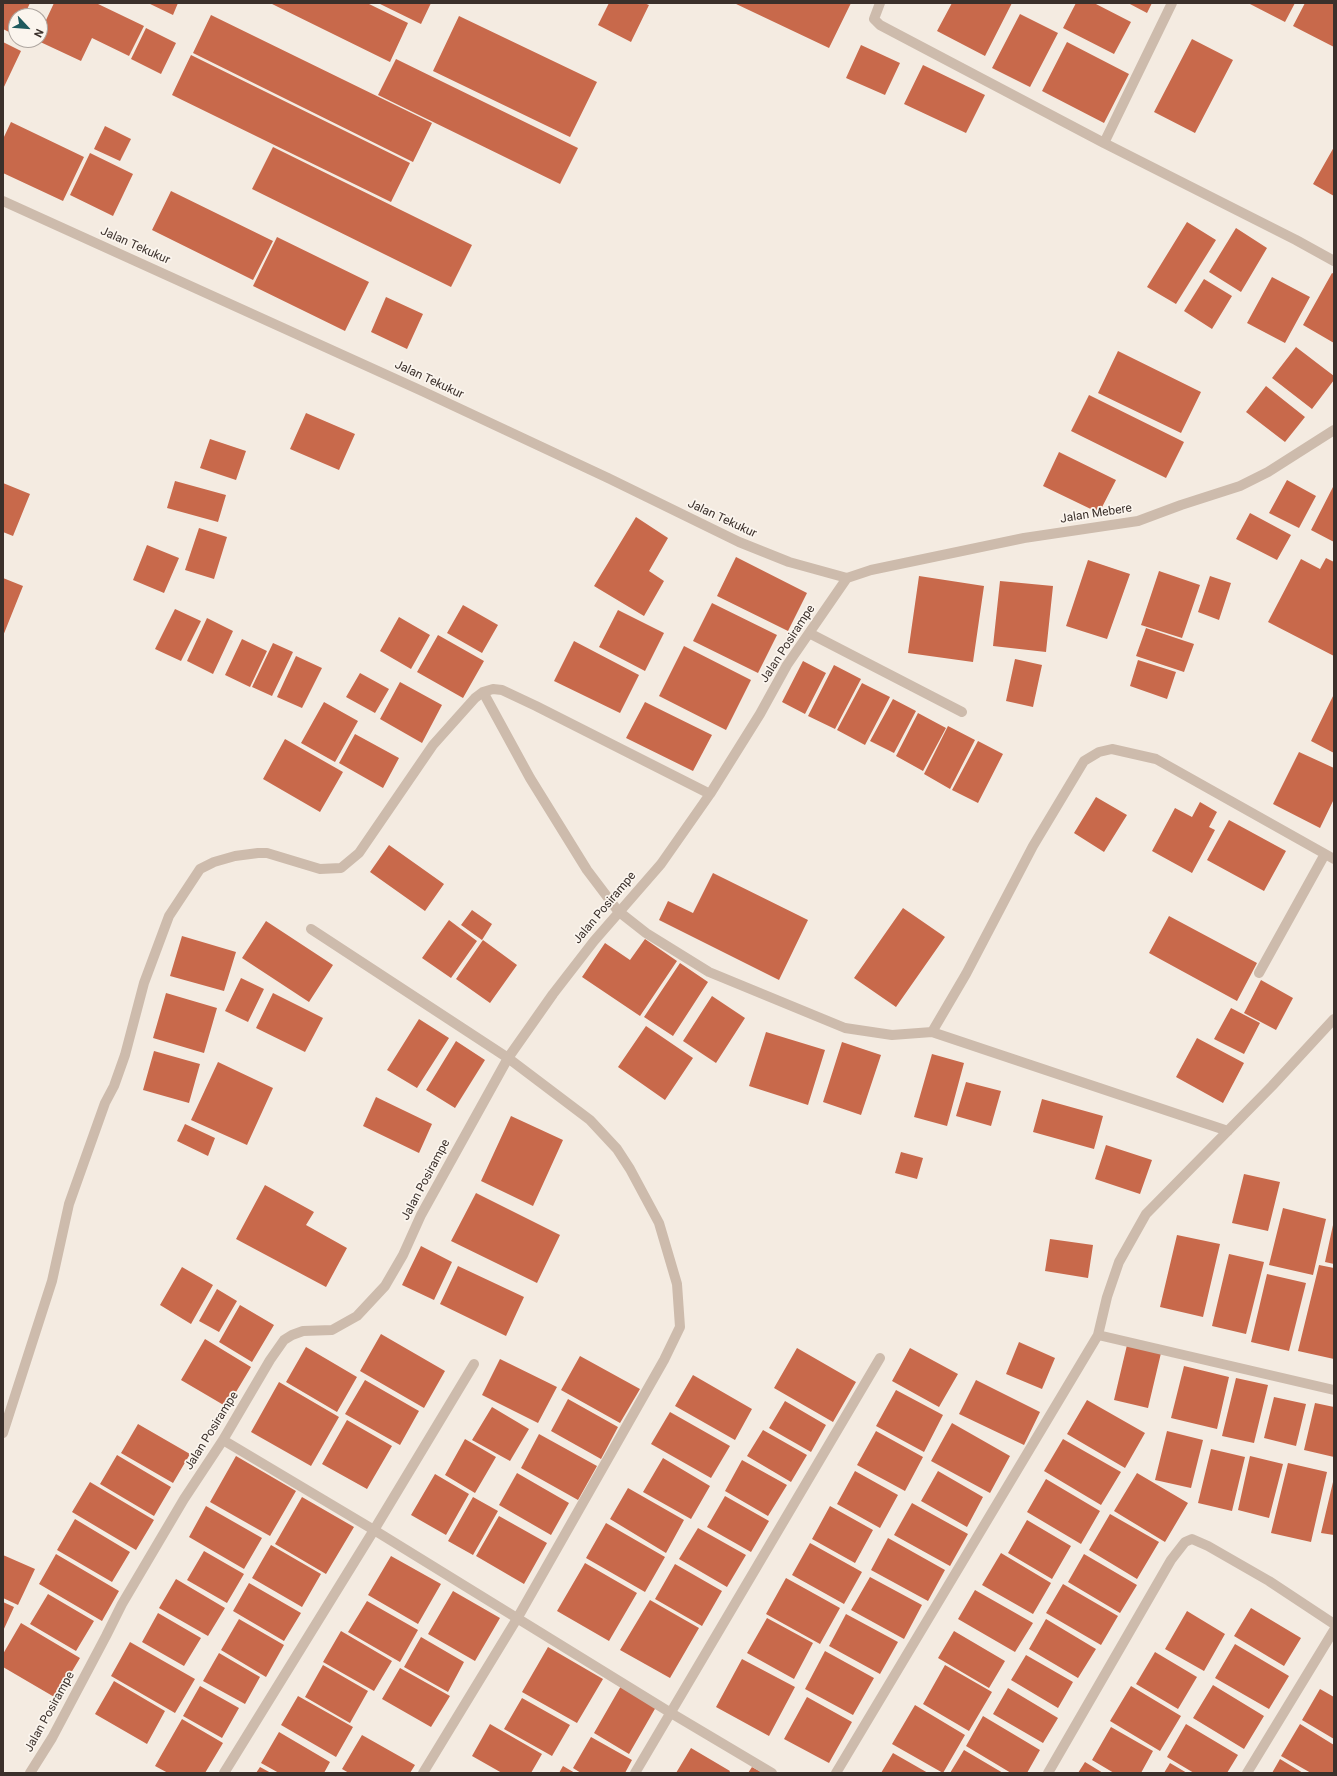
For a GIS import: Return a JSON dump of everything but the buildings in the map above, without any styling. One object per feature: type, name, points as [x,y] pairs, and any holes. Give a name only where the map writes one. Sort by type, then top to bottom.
[{"type":"street","points":[[880,3],[874,19],[880,25],[1104,143],[1334,261]]},
{"type":"street","points":[[1104,143],[1172,3]]},
{"type":"street","name":"Jalan Tekukur","points":[[3,201],[429,394],[739,542],[789,562],[847,578]]},
{"type":"street","name":"Jalan Mebere","points":[[847,578],[871,570],[1024,538],[1138,521],[1240,486],[1268,472],[1296,452],[1334,430]]},
{"type":"street","name":"Jalan Posirampe","points":[[30,1773],[52,1738],[122,1604],[184,1498],[223,1440],[284,1340],[303,1331],[337,1328],[358,1316],[385,1286],[443,1174],[508,1058],[553,994],[618,911],[661,864],[710,794],[760,714],[787,665],[847,578]]},
{"type":"street","points":[[810,633],[962,712]]},
{"type":"street","points":[[3,1433],[12,1410],[52,1281],[69,1204],[105,1103],[114,1086],[125,1055],[137,1006],[169,916],[200,868],[234,856],[258,853],[267,854],[320,870],[341,868],[359,853],[433,745],[475,698],[483,692],[493,689],[502,690],[710,794]]},
{"type":"street","points":[[483,692],[530,778],[587,870],[618,911],[646,933],[709,972],[844,1028],[892,1035],[932,1032],[1228,1131]]},
{"type":"street","points":[[932,1032],[966,974],[1033,846],[1084,761],[1099,752],[1112,749],[1156,759],[1330,857],[1259,974]]},
{"type":"street","points":[[311,929],[508,1058],[590,1120],[617,1149],[630,1169],[659,1223],[677,1284],[680,1327],[629,1425],[590,1489],[518,1617],[423,1773]]},
{"type":"street","points":[[836,1773],[1098,1335],[1107,1297],[1119,1262],[1146,1214],[1228,1131],[1334,1019]]},
{"type":"street","points":[[1098,1335],[1334,1390]]},
{"type":"street","points":[[635,1773],[880,1358]]},
{"type":"street","points":[[224,1773],[374,1530],[474,1364]]},
{"type":"street","points":[[223,1440],[518,1617],[671,1713],[772,1773]]},
{"type":"street","points":[[1048,1773],[1171,1560],[1185,1542],[1192,1539],[1208,1546],[1269,1581],[1334,1624]]},
{"type":"street","points":[[1247,1773],[1334,1630]]}]
